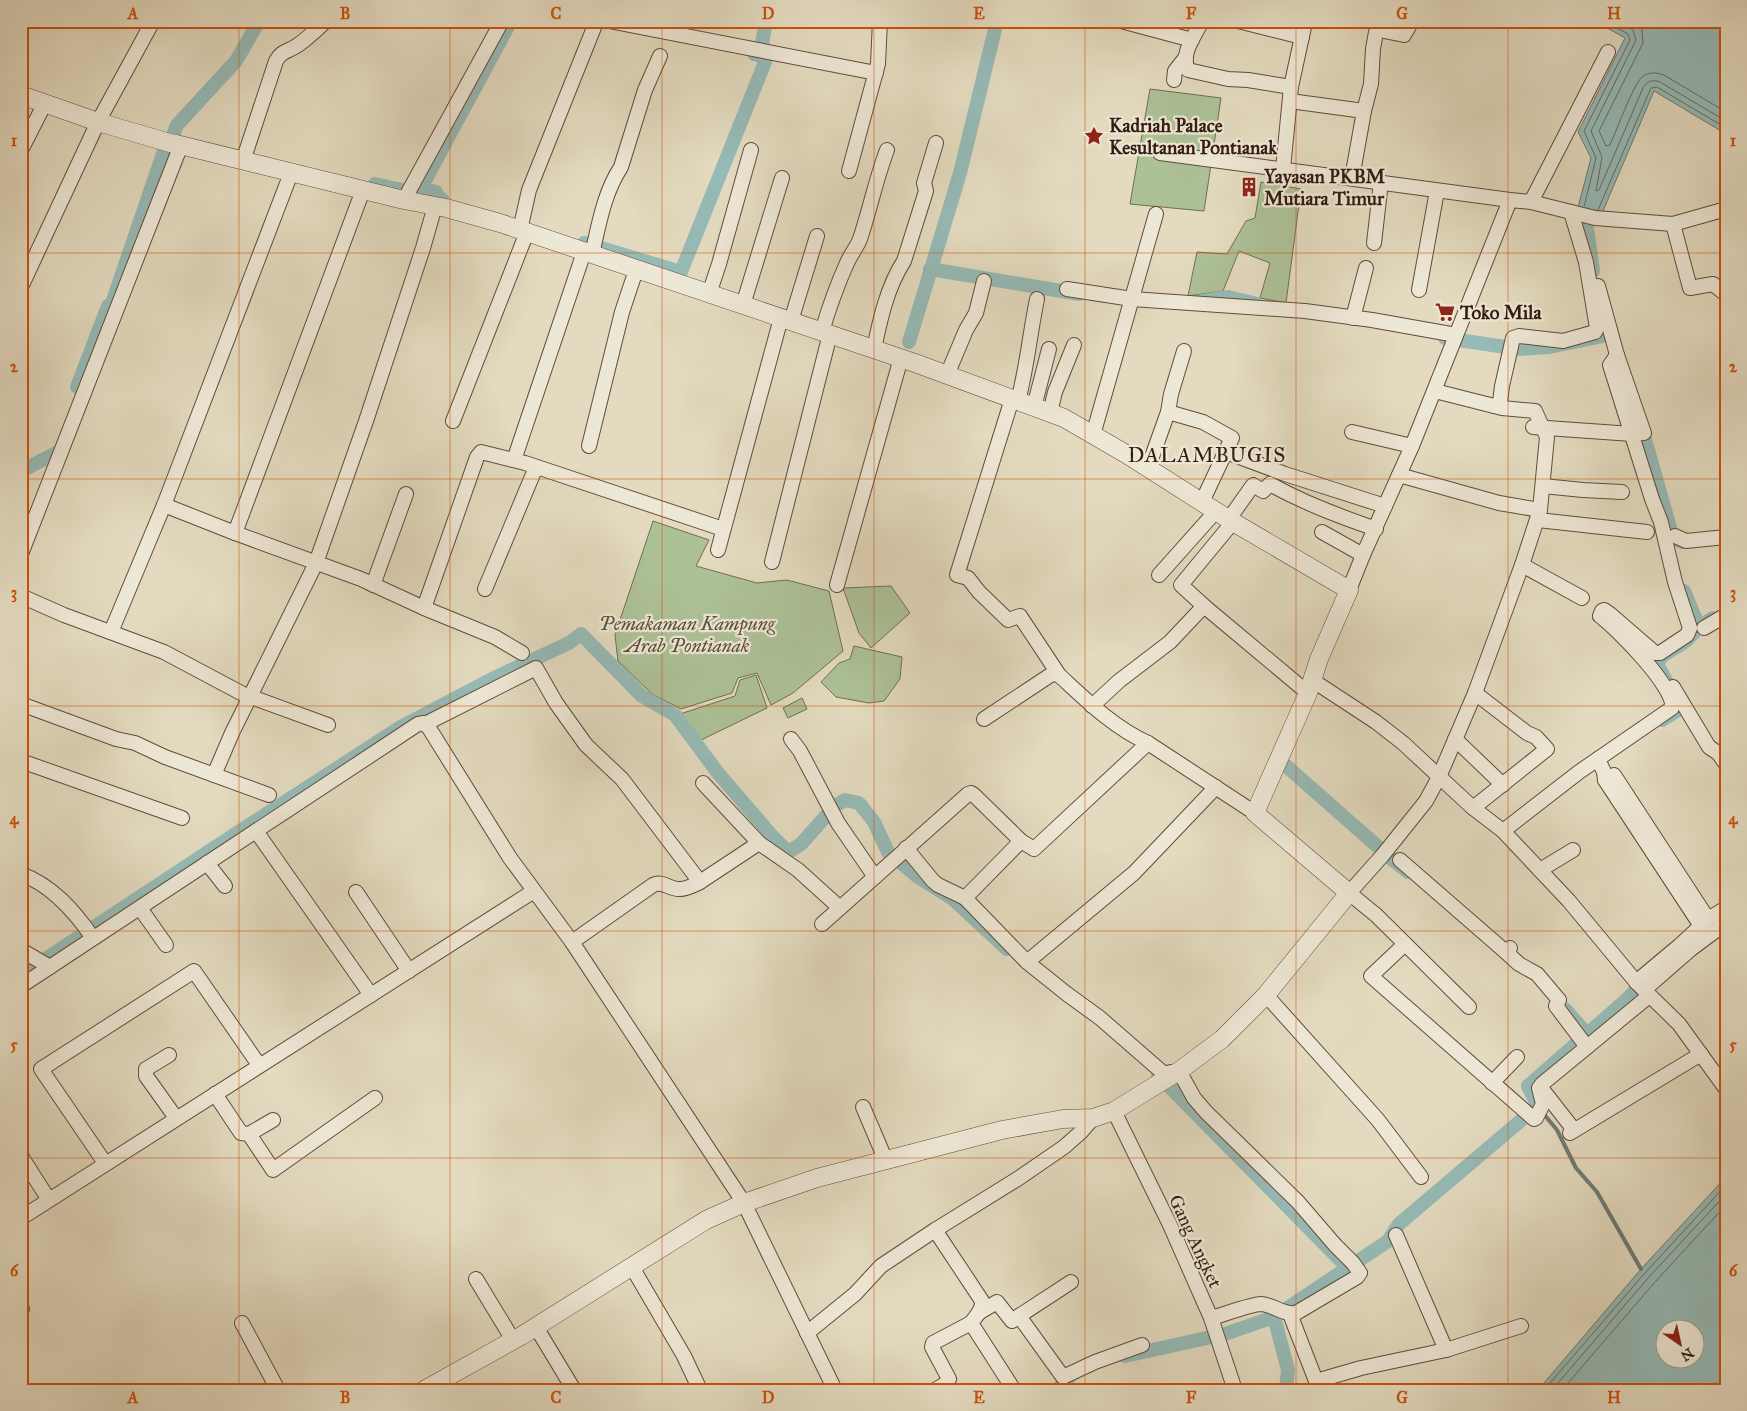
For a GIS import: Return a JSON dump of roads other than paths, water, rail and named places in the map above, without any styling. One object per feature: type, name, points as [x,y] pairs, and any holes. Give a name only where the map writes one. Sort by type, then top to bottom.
[{"type":"street","points":[[21,287],[98,122],[153,21]]},
{"type":"street","points":[[243,161],[276,61],[283,52],[297,46],[326,21]]},
{"type":"street","points":[[404,200],[502,21]]},
{"type":"street","points":[[849,171],[878,64],[880,21]]},
{"type":"street","points":[[1121,21],[1161,27],[1192,40]]},
{"type":"street","points":[[1174,80],[1175,71],[1186,57],[1202,21]]},
{"type":"street","points":[[1238,21],[1303,32],[1291,87],[1283,169]]},
{"type":"street","points":[[1352,178],[1364,111],[1371,84],[1376,32],[1379,30],[1404,35],[1412,21]]},
{"type":"street","points":[[453,420],[523,231],[529,190],[602,23],[876,73]]},
{"type":"street","points":[[1530,202],[1608,52]]},
{"type":"street","points":[[514,460],[606,198],[621,166],[645,90],[660,56]]},
{"type":"street","points":[[1186,57],[1188,70],[1228,79],[1248,80],[1291,87]]},
{"type":"street","points":[[21,94],[98,122],[175,144],[404,200],[440,207],[523,231],[901,358],[1064,418],[1220,514],[1349,590]]},
{"type":"street","points":[[1290,101],[1364,111]]},
{"type":"street","points":[[21,150],[45,103]]},
{"type":"street","points":[[874,349],[880,319],[898,270],[904,261],[926,191],[924,183],[936,143]]},
{"type":"street","points":[[21,554],[175,144]]},
{"type":"street","points":[[708,294],[719,264],[751,150]]},
{"type":"street","points":[[772,562],[826,333],[833,295],[849,258],[859,242],[875,193],[878,174],[887,150]]},
{"type":"street","points":[[1160,153],[1530,202],[1595,218],[1673,224],[1726,209]]},
{"type":"street","points":[[111,632],[164,505],[291,173]]},
{"type":"street","points":[[743,305],[782,178]]},
{"type":"street","points":[[1374,243],[1381,182]]},
{"type":"street","points":[[235,533],[363,190]]},
{"type":"street","points":[[1419,290],[1437,191]]},
{"type":"street","points":[[1255,813],[1310,686],[1318,659],[1412,446],[1510,200]]},
{"type":"street","points":[[214,775],[316,563],[360,440],[423,248],[440,207]]},
{"type":"street","points":[[1494,406],[1500,403],[1513,338],[1519,336],[1563,341],[1595,332],[1597,328],[1586,262],[1573,212]]},
{"type":"street","points":[[1092,435],[1156,214]]},
{"type":"street","points":[[1673,224],[1690,288],[1713,284],[1724,291],[1726,306]]},
{"type":"street","points":[[718,550],[786,319],[817,236]]},
{"type":"street","points":[[1353,318],[1366,268]]},
{"type":"street","points":[[589,446],[622,312],[636,270]]},
{"type":"street","points":[[947,375],[966,330],[976,313],[984,281]]},
{"type":"street","points":[[1538,427],[1632,434],[1644,433],[1617,355],[1596,281],[1589,283]]},
{"type":"street","points":[[1067,289],[1132,299],[1305,311],[1456,335]]},
{"type":"street","points":[[1029,405],[1026,371],[1029,340],[1037,298]]},
{"type":"street","points":[[1029,405],[1055,392],[1074,345]]},
{"type":"street","points":[[1049,349],[1029,405],[957,576],[968,578],[979,592],[1008,620],[1020,616],[1058,675],[1092,706],[1138,738],[1255,813],[1376,916],[1469,1007]]},
{"type":"street","points":[[1148,468],[1168,412],[1171,394],[1184,352]]},
{"type":"street","points":[[837,585],[901,358]]},
{"type":"street","points":[[424,1390],[536,1327],[706,1220],[744,1203],[816,1178],[1002,1130],[1063,1119],[1093,1118],[1114,1111],[1169,1077],[1222,1039],[1266,995],[1426,801],[1440,777],[1475,693],[1539,515],[1547,437],[1538,427],[1535,411],[1494,406],[1435,390]]},
{"type":"street","points":[[1168,412],[1203,422],[1230,437],[1231,440],[1226,452],[1220,514],[1181,583],[1183,587],[1204,606],[1310,686],[1376,722],[1473,808],[1503,831],[1569,901],[1642,988],[1680,1024],[1726,1089]]},
{"type":"street","points":[[1352,432],[1412,446]]},
{"type":"street","points":[[1632,434],[1661,522],[1675,582],[1690,628],[1687,634],[1660,653],[1656,653],[1610,614],[1604,610],[1601,613],[1662,679],[1709,747],[1718,753],[1726,764]]},
{"type":"street","points":[[424,608],[478,455],[484,452],[536,467],[723,529]]},
{"type":"street","points":[[1226,452],[1285,474],[1385,506]]},
{"type":"street","points":[[485,589],[536,467]]},
{"type":"street","points":[[1399,475],[1539,515],[1646,532]]},
{"type":"street","points":[[1159,575],[1220,514],[1253,485],[1263,491],[1270,484],[1298,500],[1376,529]]},
{"type":"street","points":[[1543,486],[1622,492]]},
{"type":"street","points":[[373,585],[406,494]]},
{"type":"street","points":[[164,505],[235,533],[331,567],[495,638],[522,653]]},
{"type":"street","points":[[1322,532],[1363,555]]},
{"type":"street","points":[[1675,536],[1686,541],[1726,537]]},
{"type":"street","points":[[1522,565],[1582,598]]},
{"type":"street","points":[[21,596],[64,615],[164,652],[250,697],[328,725]]},
{"type":"street","points":[[1092,706],[1119,681],[1170,642],[1204,606]]},
{"type":"street","points":[[1704,628],[1726,615]]},
{"type":"street","points":[[21,986],[50,967],[91,935],[140,908],[418,724],[426,724],[536,668],[556,703],[586,745],[622,779],[700,882]]},
{"type":"street","points":[[984,720],[1052,674],[1058,675]]},
{"type":"street","points":[[1503,831],[1598,759],[1672,708],[1673,704],[1662,679]]},
{"type":"street","points":[[1473,808],[1546,749],[1535,736],[1527,733],[1475,693]]},
{"type":"street","points":[[21,704],[116,739],[135,744],[269,795]]},
{"type":"street","points":[[426,724],[510,858],[572,942],[744,1203],[835,1390]]},
{"type":"street","points":[[791,739],[800,751],[831,810],[875,877]]},
{"type":"street","points":[[1455,740],[1503,785]]},
{"type":"street","points":[[822,924],[970,793],[981,800],[1021,841],[1032,849],[1036,848],[1148,743]]},
{"type":"street","points":[[1598,759],[1604,772],[1605,780],[1704,924]]},
{"type":"street","points":[[21,761],[182,818]]},
{"type":"street","points":[[703,784],[758,843],[798,870],[840,908]]},
{"type":"street","points":[[1027,962],[1134,873],[1216,787]]},
{"type":"street","points":[[256,831],[371,995]]},
{"type":"street","points":[[965,898],[1021,841]]},
{"type":"street","points":[[572,942],[656,884],[661,883],[679,890],[700,882],[758,843]]},
{"type":"street","points":[[1540,870],[1574,850]]},
{"type":"street","points":[[903,851],[938,885],[965,898],[1027,962],[1100,1018],[1164,1074],[1171,1072],[1169,1077]]},
{"type":"street","points":[[1400,860],[1509,951],[1519,964],[1537,974],[1559,1000],[1556,1006],[1587,1047]]},
{"type":"street","points":[[207,863],[225,886]]},
{"type":"street","points":[[21,874],[54,892],[91,935]]},
{"type":"street","points":[[21,1218],[534,891]]},
{"type":"street","points":[[356,892],[409,971]]},
{"type":"street","points":[[140,908],[166,945]]},
{"type":"street","points":[[1537,1082],[1587,1047],[1704,924],[1726,908]]},
{"type":"street","points":[[1664,964],[1726,923]]},
{"type":"street","points":[[1405,944],[1371,976],[1396,1000],[1535,1118],[1543,1104],[1537,1082]]},
{"type":"street","points":[[21,950],[50,967]]},
{"type":"street","points":[[105,1163],[41,1069],[194,971],[259,1065]]},
{"type":"street","points":[[1266,995],[1378,1120],[1421,1177]]},
{"type":"street","points":[[1537,1082],[1572,1131],[1701,1054]]},
{"type":"street","points":[[170,1055],[146,1069],[146,1076],[176,1118]]},
{"type":"street","points":[[1492,1083],[1517,1057]]},
{"type":"street","points":[[1169,1077],[1194,1098],[1298,1202],[1356,1266],[1360,1273],[1357,1277],[1296,1313],[1284,1312],[1271,1306],[1260,1304],[1212,1323]]},
{"type":"street","points":[[215,1094],[241,1132],[249,1134],[273,1170],[375,1098]]},
{"type":"street","points":[[863,1107],[886,1161]]},
{"type":"street","name":"Gang Angket","points":[[1114,1111],[1170,1226],[1212,1323],[1235,1390]]},
{"type":"street","points":[[807,1334],[855,1294],[880,1266],[1064,1148],[1093,1118]]},
{"type":"street","points":[[249,1134],[273,1120]]},
{"type":"street","points":[[21,1156],[49,1200]]},
{"type":"street","points":[[935,1230],[982,1301],[983,1306],[975,1317]]},
{"type":"street","points":[[1396,1235],[1446,1350]]},
{"type":"street","points":[[632,1267],[684,1356],[700,1390]]},
{"type":"street","points":[[476,1278],[514,1340]]},
{"type":"street","points":[[935,1390],[949,1379],[932,1346],[933,1343],[997,1302],[1012,1321],[1071,1282]]},
{"type":"street","points":[[1284,1312],[1316,1381],[1361,1368],[1446,1350],[1521,1326]]},
{"type":"street","points":[[1019,1316],[1063,1377],[1095,1362],[1142,1345]]},
{"type":"street","points":[[975,1317],[1012,1387]]},
{"type":"street","points":[[242,1323],[278,1390]]},
{"type":"street","points":[[536,1327],[574,1390]]},
{"type":"water","points":[[1595,21],[1726,21],[1726,134],[1654,91],[1600,218],[1577,211],[1591,158],[1578,132],[1625,38]]},
{"type":"water","points":[[1726,1177],[1726,1390],[1538,1390],[1641,1269]]},
{"type":"waterway","points":[[169,145],[177,125],[236,61],[259,21]]},
{"type":"waterway","points":[[436,192],[421,188],[511,21]]},
{"type":"waterway","points":[[754,54],[760,55],[766,21]]},
{"type":"waterway","points":[[909,342],[960,173],[997,21]]},
{"type":"waterway","points":[[584,243],[681,272],[765,62],[760,55]]},
{"type":"waterway","points":[[108,315],[168,139],[173,139]]},
{"type":"waterway","points":[[375,184],[442,199]]},
{"type":"waterway","points":[[1585,213],[1593,271]]},
{"type":"waterway","points":[[930,269],[1079,294]]},
{"type":"waterway","points":[[1197,302],[1228,297],[1257,304]]},
{"type":"waterway","points":[[77,387],[108,306]]},
{"type":"waterway","points":[[1445,338],[1519,349],[1549,347],[1608,335]]},
{"type":"waterway","points":[[1640,422],[1673,538],[1683,542]]},
{"type":"waterway","points":[[21,471],[62,450],[65,442]]},
{"type":"waterway","points":[[1684,591],[1699,627]]},
{"type":"waterway","points":[[1662,720],[1681,708],[1657,664],[1662,656],[1686,641],[1699,627],[1713,618]]},
{"type":"waterway","points":[[21,975],[399,728],[496,677],[569,643],[581,634],[642,696],[675,715],[718,773],[788,852],[801,844],[835,806],[845,800],[859,803],[874,822],[888,852],[917,876],[953,899],[1007,949]]},
{"type":"waterway","points":[[1284,764],[1408,872]]},
{"type":"waterway","points":[[1125,1356],[1225,1334],[1274,1317],[1388,1241],[1399,1224],[1538,1106],[1528,1086],[1626,1000],[1647,979]]},
{"type":"waterway","points":[[1565,1009],[1587,1034]]},
{"type":"waterway","points":[[1158,1075],[1348,1268]]},
{"type":"waterway","points":[[1542,1112],[1557,1130],[1576,1168],[1597,1192],[1641,1269]]},
{"type":"waterway","points":[[1274,1317],[1288,1370],[1286,1390]]},
{"type":"waterway","points":[[1057,1390],[1076,1372]]},
{"type":"place","name":"Kadriah Palace Kesultanan Pontianak","points":[[1094,136]]},
{"type":"place","name":"Yayasan PKBM Mutiara Timur","points":[[1249,187]]},
{"type":"place","name":"Toko Mila","points":[[1445,312]]},
{"type":"district","name":"DALAMBUGIS","points":[[1207,455]]},
{"type":"park label","name":"Pemakaman Kampung Arab Pontianak","points":[[687,634]]}]
